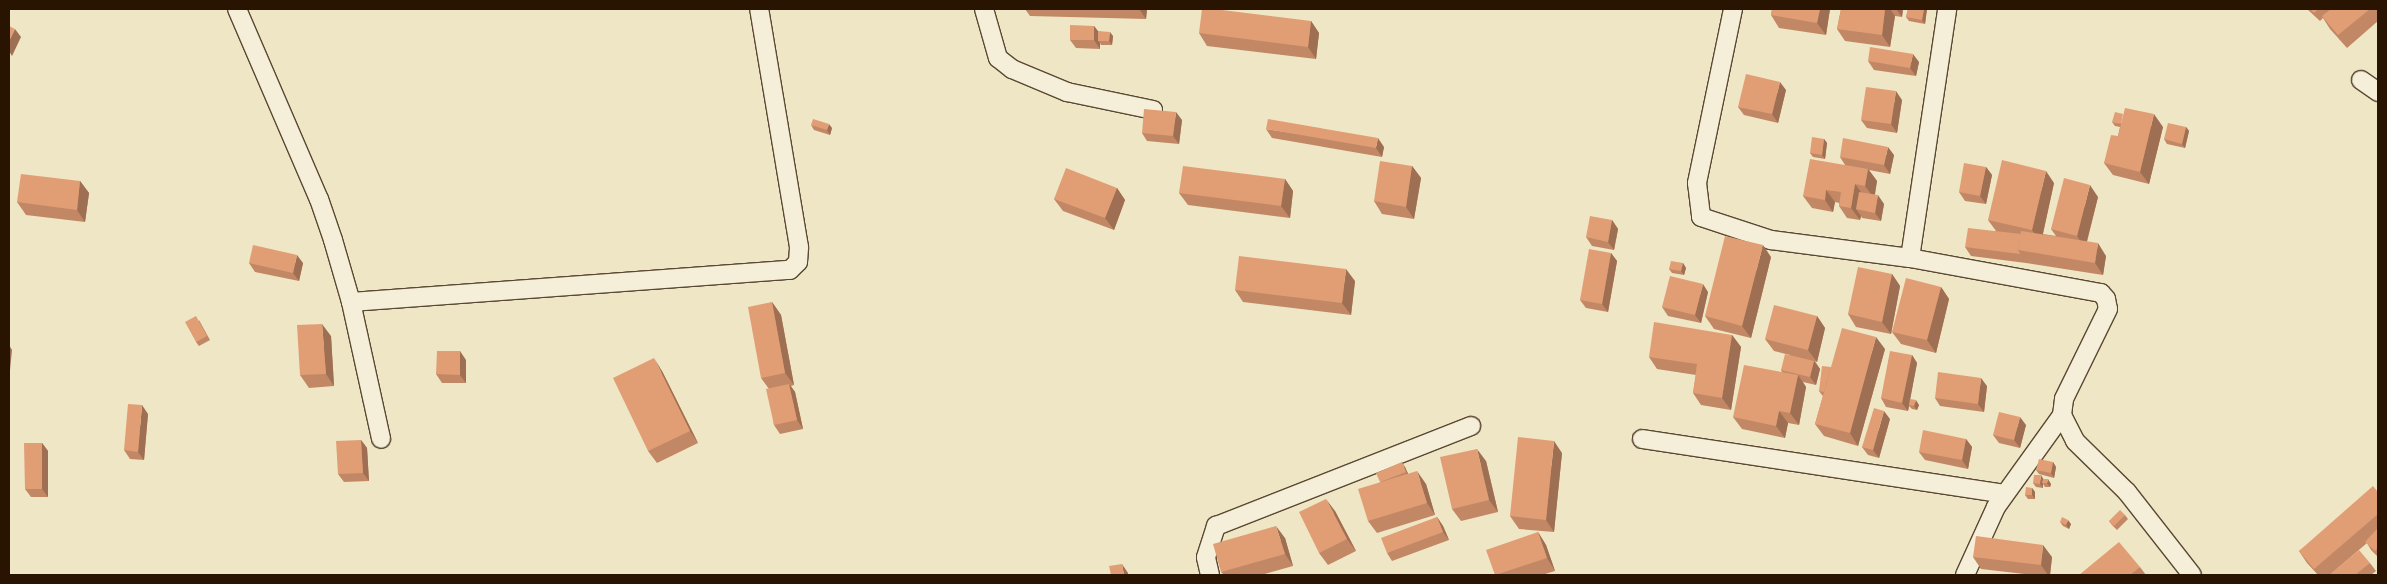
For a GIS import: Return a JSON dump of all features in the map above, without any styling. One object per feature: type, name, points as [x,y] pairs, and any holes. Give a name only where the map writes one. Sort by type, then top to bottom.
[{"type":"street","points":[[237,9],[319,199],[351,302],[381,440]]},
{"type":"street","points":[[351,302],[790,270],[798,262],[798,247],[759,9]]},
{"type":"street","points":[[984,9],[998,58],[1012,69],[1067,92],[1153,110]]},
{"type":"street","points":[[1733,9],[1697,183],[1701,217],[1726,227],[1771,240],[1910,258],[2101,293],[2106,299],[2108,309],[2104,320],[2064,399],[2062,415],[2004,494],[1964,575]]},
{"type":"street","points":[[1910,258],[1947,9]]},
{"type":"street","points":[[2361,80],[2378,92]]},
{"type":"street","points":[[2062,415],[2076,441],[2127,492],[2192,575]]},
{"type":"street","points":[[1210,575],[1206,557],[1216,526],[1471,426]]},
{"type":"street","points":[[1642,439],[2004,494]]},
{"type":"building","points":[[1202,9],[1311,21],[1308,47],[1199,33]]},
{"type":"building","points":[[1772,9],[1820,9],[1817,23],[1771,15]]},
{"type":"building","points":[[1841,9],[1885,9],[1882,35],[1837,29]]},
{"type":"building","points":[[1908,9],[1924,9],[1922,20],[1906,17]]},
{"type":"building","points":[[2310,9],[2318,9],[2314,13]]},
{"type":"building","points":[[2331,9],[2370,9],[2338,35],[2322,16]]},
{"type":"building","points":[[1070,25],[1094,26],[1094,40],[1070,40]]},
{"type":"building","points":[[9,26],[15,29],[9,41]]},
{"type":"building","points":[[1098,31],[1110,32],[1109,41],[1098,41]]},
{"type":"building","points":[[1870,47],[1913,54],[1910,68],[1868,61]]},
{"type":"building","points":[[1746,74],[1780,82],[1772,114],[1738,107]]},
{"type":"building","points":[[1866,87],[1896,91],[1891,124],[1861,120]]},
{"type":"building","points":[[2125,108],[2154,114],[2140,172],[2104,163],[2111,135],[2118,136]]},
{"type":"building","points":[[1144,109],[1176,112],[1173,136],[1142,133]]},
{"type":"building","points":[[2115,112],[2123,114],[2121,124],[2112,122]]},
{"type":"building","points":[[813,119],[829,124],[827,130],[811,125]]},
{"type":"building","points":[[1268,119],[1378,138],[1376,148],[1266,129]]},
{"type":"building","points":[[2168,123],[2186,127],[2182,144],[2164,139]]},
{"type":"building","points":[[1812,137],[1824,139],[1822,155],[1810,153]]},
{"type":"building","points":[[1843,138],[1888,147],[1884,165],[1840,157]]},
{"type":"building","points":[[1810,159],[1868,169],[1865,186],[1855,184],[1851,208],[1839,206],[1841,192],[1826,190],[1825,200],[1803,196]]},
{"type":"building","points":[[2002,160],[2046,171],[2032,230],[1988,220]]},
{"type":"building","points":[[1380,161],[1412,166],[1406,207],[1374,201]]},
{"type":"building","points":[[1964,163],[1986,167],[1980,196],[1959,192]]},
{"type":"building","points":[[1183,166],[1285,179],[1281,206],[1179,193]]},
{"type":"building","points":[[1066,168],[1117,188],[1105,218],[1054,199]]},
{"type":"building","points":[[21,174],[80,181],[77,210],[17,202]]},
{"type":"building","points":[[2064,178],[2090,185],[2077,236],[2051,229]]},
{"type":"building","points":[[1859,192],[1878,195],[1875,213],[1856,209]]},
{"type":"building","points":[[1590,216],[1612,220],[1608,242],[1586,237]]},
{"type":"building","points":[[1968,228],[2021,234],[2018,250],[2020,254],[1965,247]]},
{"type":"building","points":[[2021,231],[2098,243],[2095,263],[2018,250]]},
{"type":"building","points":[[1725,236],[1763,245],[1742,326],[1705,316]]},
{"type":"building","points":[[253,245],[297,255],[293,273],[249,263]]},
{"type":"building","points":[[1589,249],[1611,253],[1602,304],[1580,300]]},
{"type":"building","points":[[1239,256],[1346,269],[1342,303],[1235,290]]},
{"type":"building","points":[[1671,261],[1683,263],[1681,271],[1669,269]]},
{"type":"building","points":[[1858,267],[1892,274],[1882,322],[1848,314]]},
{"type":"building","points":[[1670,276],[1703,284],[1695,315],[1662,307]]},
{"type":"building","points":[[1906,278],[1941,287],[1927,340],[1892,332]]},
{"type":"building","points":[[772,302],[785,373],[761,378],[748,307]]},
{"type":"building","points":[[1774,305],[1817,316],[1808,350],[1765,339]]},
{"type":"building","points":[[196,316],[207,336],[196,342],[185,322]]},
{"type":"building","points":[[1654,322],[1732,335],[1722,398],[1693,393],[1697,364],[1649,357]]},
{"type":"building","points":[[322,324],[326,374],[300,375],[297,325]]},
{"type":"building","points":[[1842,328],[1876,337],[1850,433],[1815,424]]},
{"type":"building","points":[[437,351],[460,351],[460,375],[436,374]]},
{"type":"building","points":[[1890,351],[1912,355],[1902,403],[1881,398]]},
{"type":"building","points":[[1785,354],[1814,361],[1810,377],[1781,370]]},
{"type":"building","points":[[654,358],[690,431],[648,451],[613,378]]},
{"type":"building","points":[[1744,365],[1798,375],[1790,413],[1779,411],[1776,426],[1733,417]]},
{"type":"building","points":[[1822,366],[1831,367],[1824,392],[1819,391]]},
{"type":"building","points":[[1938,372],[1981,378],[1978,404],[1935,398]]},
{"type":"building","points":[[789,384],[797,420],[774,425],[766,389]]},
{"type":"building","points":[[1910,399],[1916,400],[1914,406],[1909,405]]},
{"type":"building","points":[[128,404],[142,405],[138,452],[124,450]]},
{"type":"building","points":[[1874,408],[1884,411],[1873,450],[1862,447]]},
{"type":"building","points":[[1999,412],[2020,417],[2014,440],[1993,435]]},
{"type":"building","points":[[1923,430],[1966,439],[1962,460],[1919,452]]},
{"type":"building","points":[[1518,437],[1554,441],[1546,520],[1510,516]]},
{"type":"building","points":[[361,440],[363,473],[338,474],[336,441]]},
{"type":"building","points":[[24,443],[42,443],[42,489],[25,489]]},
{"type":"building","points":[[1477,449],[1489,500],[1452,509],[1440,457]]},
{"type":"building","points":[[2039,459],[2053,462],[2051,473],[2036,470]]},
{"type":"building","points":[[1402,462],[1406,472],[1380,482],[1376,473]]},
{"type":"building","points":[[1417,471],[1427,503],[1368,521],[1358,489]]},
{"type":"building","points":[[2034,475],[2041,475],[2040,484],[2033,483]]},
{"type":"building","points":[[2043,479],[2048,479],[2047,483],[2042,483]]},
{"type":"building","points":[[2373,486],[2378,492],[2378,514],[2314,569],[2299,551]]},
{"type":"building","points":[[2026,487],[2032,488],[2032,495],[2025,495]]},
{"type":"building","points":[[1326,499],[1347,539],[1319,553],[1299,512]]},
{"type":"building","points":[[2120,510],[2125,515],[2114,526],[2109,521]]},
{"type":"building","points":[[1437,517],[1443,532],[1387,553],[1381,538]]},
{"type":"building","points":[[2062,517],[2068,520],[2066,525],[2060,522]]},
{"type":"building","points":[[1276,526],[1285,554],[1221,572],[1213,544]]},
{"type":"building","points":[[2378,528],[2378,547],[2375,551],[2365,542]]},
{"type":"building","points":[[1538,532],[1547,558],[1495,575],[1486,550]]},
{"type":"building","points":[[1976,536],[2043,545],[2041,565],[1973,557]]},
{"type":"building","points":[[2119,542],[2140,567],[2130,575],[2079,575]]},
{"type":"building","points":[[2359,550],[2370,563],[2355,575],[2329,575]]},
{"type":"building","points":[[1122,564],[1124,575],[1111,575],[1109,566]]}]
